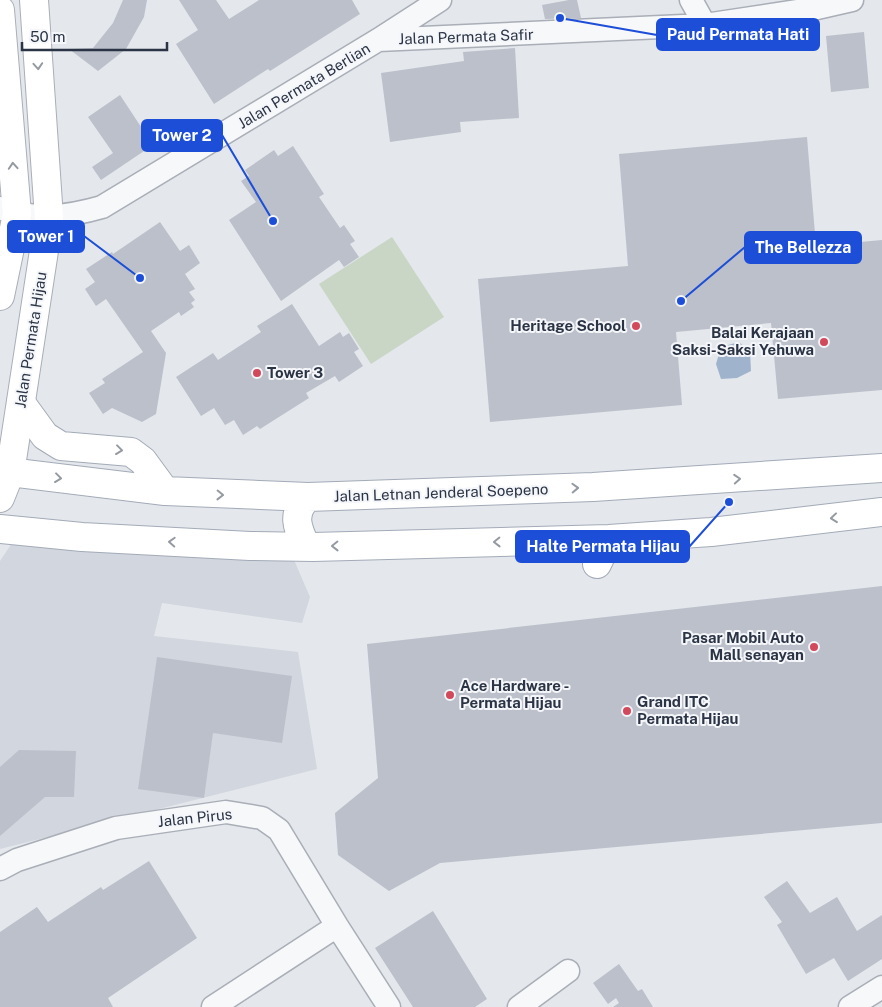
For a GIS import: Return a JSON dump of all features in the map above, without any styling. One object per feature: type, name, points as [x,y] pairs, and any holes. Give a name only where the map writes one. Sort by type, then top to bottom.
[{"type":"main road","name":"Jalan Permata Hijau","points":[[0,498],[21,402],[49,218],[34,0]]},
{"type":"main road","points":[[0,10],[8,211],[0,296]]},
{"type":"main road","points":[[21,402],[45,436],[61,446],[131,452],[143,461],[164,492]]},
{"type":"main road","name":"Jalan Letnan Jenderal Soepeno","points":[[5,472],[164,492],[308,497],[593,487],[882,468]]},
{"type":"main road","points":[[306,546],[296,523],[300,504],[308,497]]},
{"type":"main road","points":[[0,529],[99,538],[250,546],[306,546],[609,539],[711,532],[882,512]]},
{"type":"main road","points":[[596,564],[609,539]]},
{"type":"street","name":"Jalan Permata Berlian","points":[[8,211],[49,218],[78,214],[102,207],[378,40],[440,0]]},
{"type":"street","points":[[692,0],[705,25]]},
{"type":"street","name":"Jalan Permata Safir","points":[[378,40],[705,25],[817,8],[852,0]]},
{"type":"street","name":"Jalan Pirus","points":[[1,866],[116,828],[226,812],[243,813],[262,818],[279,830],[337,926],[390,1007]]},
{"type":"street","points":[[213,1007],[337,926]]},
{"type":"street","points":[[519,1007],[568,971]]},
{"type":"street","points":[[850,1007],[882,987]]},
{"type":"shaded area","points":[[12,543],[291,553],[310,597],[302,623],[162,603],[154,636],[298,652],[317,769],[0,849],[0,561]]},
{"type":"green space","points":[[392,237],[444,317],[371,364],[319,284]]},
{"type":"water","points":[[739,342],[750,352],[751,371],[737,378],[721,379],[716,364],[721,347]]},
{"type":"building","points":[[123,0],[147,0],[144,17],[126,49],[98,71],[69,49],[93,48],[113,23]]},
{"type":"building","points":[[179,0],[216,0],[229,19],[259,0],[352,0],[360,14],[214,104],[176,44],[198,30]]},
{"type":"building","points":[[577,0],[581,18],[545,19],[542,5]]},
{"type":"building","points":[[864,32],[869,88],[831,92],[826,36]]},
{"type":"building","points":[[515,48],[519,118],[460,122],[461,132],[390,142],[381,73],[464,61],[463,52]]},
{"type":"building","points":[[120,95],[153,145],[101,180],[92,167],[113,153],[88,117]]},
{"type":"building","points":[[807,137],[816,246],[882,240],[882,390],[778,399],[771,323],[676,332],[682,405],[490,422],[478,279],[628,266],[619,154]]},
{"type":"building","points":[[293,146],[324,194],[319,197],[340,228],[344,225],[355,241],[350,244],[359,257],[344,267],[339,260],[281,301],[229,220],[256,202],[241,181],[249,176],[245,170],[274,150],[278,156]]},
{"type":"building","points":[[160,222],[180,251],[189,245],[200,263],[185,274],[195,289],[189,292],[195,300],[191,303],[194,307],[181,316],[179,312],[151,331],[166,353],[156,414],[142,422],[112,408],[103,414],[89,393],[105,383],[102,379],[143,352],[106,299],[96,306],[85,289],[95,282],[86,269],[112,252],[113,254]]},
{"type":"building","name":"Tower 3","points":[[292,304],[319,346],[340,332],[343,337],[349,333],[359,349],[354,352],[363,366],[339,382],[335,376],[306,393],[309,398],[260,429],[257,426],[243,435],[234,420],[225,425],[214,408],[201,416],[176,377],[213,353],[218,360],[261,332],[257,326]]},
{"type":"building","name":"Grand ITC Permata Hijau","points":[[882,586],[882,823],[440,863],[389,891],[338,855],[335,813],[378,778],[367,644]]},
{"type":"building","points":[[157,657],[292,676],[282,743],[213,733],[204,798],[138,789]]},
{"type":"building","points":[[19,750],[76,751],[74,797],[45,797],[0,836],[0,767]]},
{"type":"building","points":[[149,861],[197,938],[108,998],[113,1007],[0,1007],[0,932],[37,907],[48,922],[101,887],[103,890]]},
{"type":"building","points":[[787,881],[810,913],[837,897],[857,931],[882,915],[882,959],[848,981],[834,958],[806,974],[777,925],[782,922],[764,897]]},
{"type":"building","points":[[433,911],[487,999],[475,1007],[413,1007],[375,948]]},
{"type":"building","points":[[619,964],[638,991],[642,989],[653,1007],[613,1007],[619,1003],[616,998],[608,1004],[593,983]]},
{"type":"place","name":"Paud Permata Hati","points":[[560,18]]},
{"type":"place","name":"Tower 2","points":[[273,221]]},
{"type":"place","name":"Tower 1","points":[[140,278]]},
{"type":"place","name":"The Bellezza","points":[[681,301]]},
{"type":"place","name":"Heritage School","points":[[636,326]]},
{"type":"place","name":"Balai Kerajaan Saksi-Saksi Yehuwa","points":[[824,342]]},
{"type":"place","name":"Tower 3","points":[[257,373]]},
{"type":"place","name":"Halte Permata Hijau","points":[[729,502]]},
{"type":"place","name":"Pasar Mobil Auto Mall senayan","points":[[814,647]]},
{"type":"place","name":"Ace Hardware - Permata Hijau","points":[[450,695]]},
{"type":"place","name":"Grand ITC Permata Hijau","points":[[627,711]]}]
